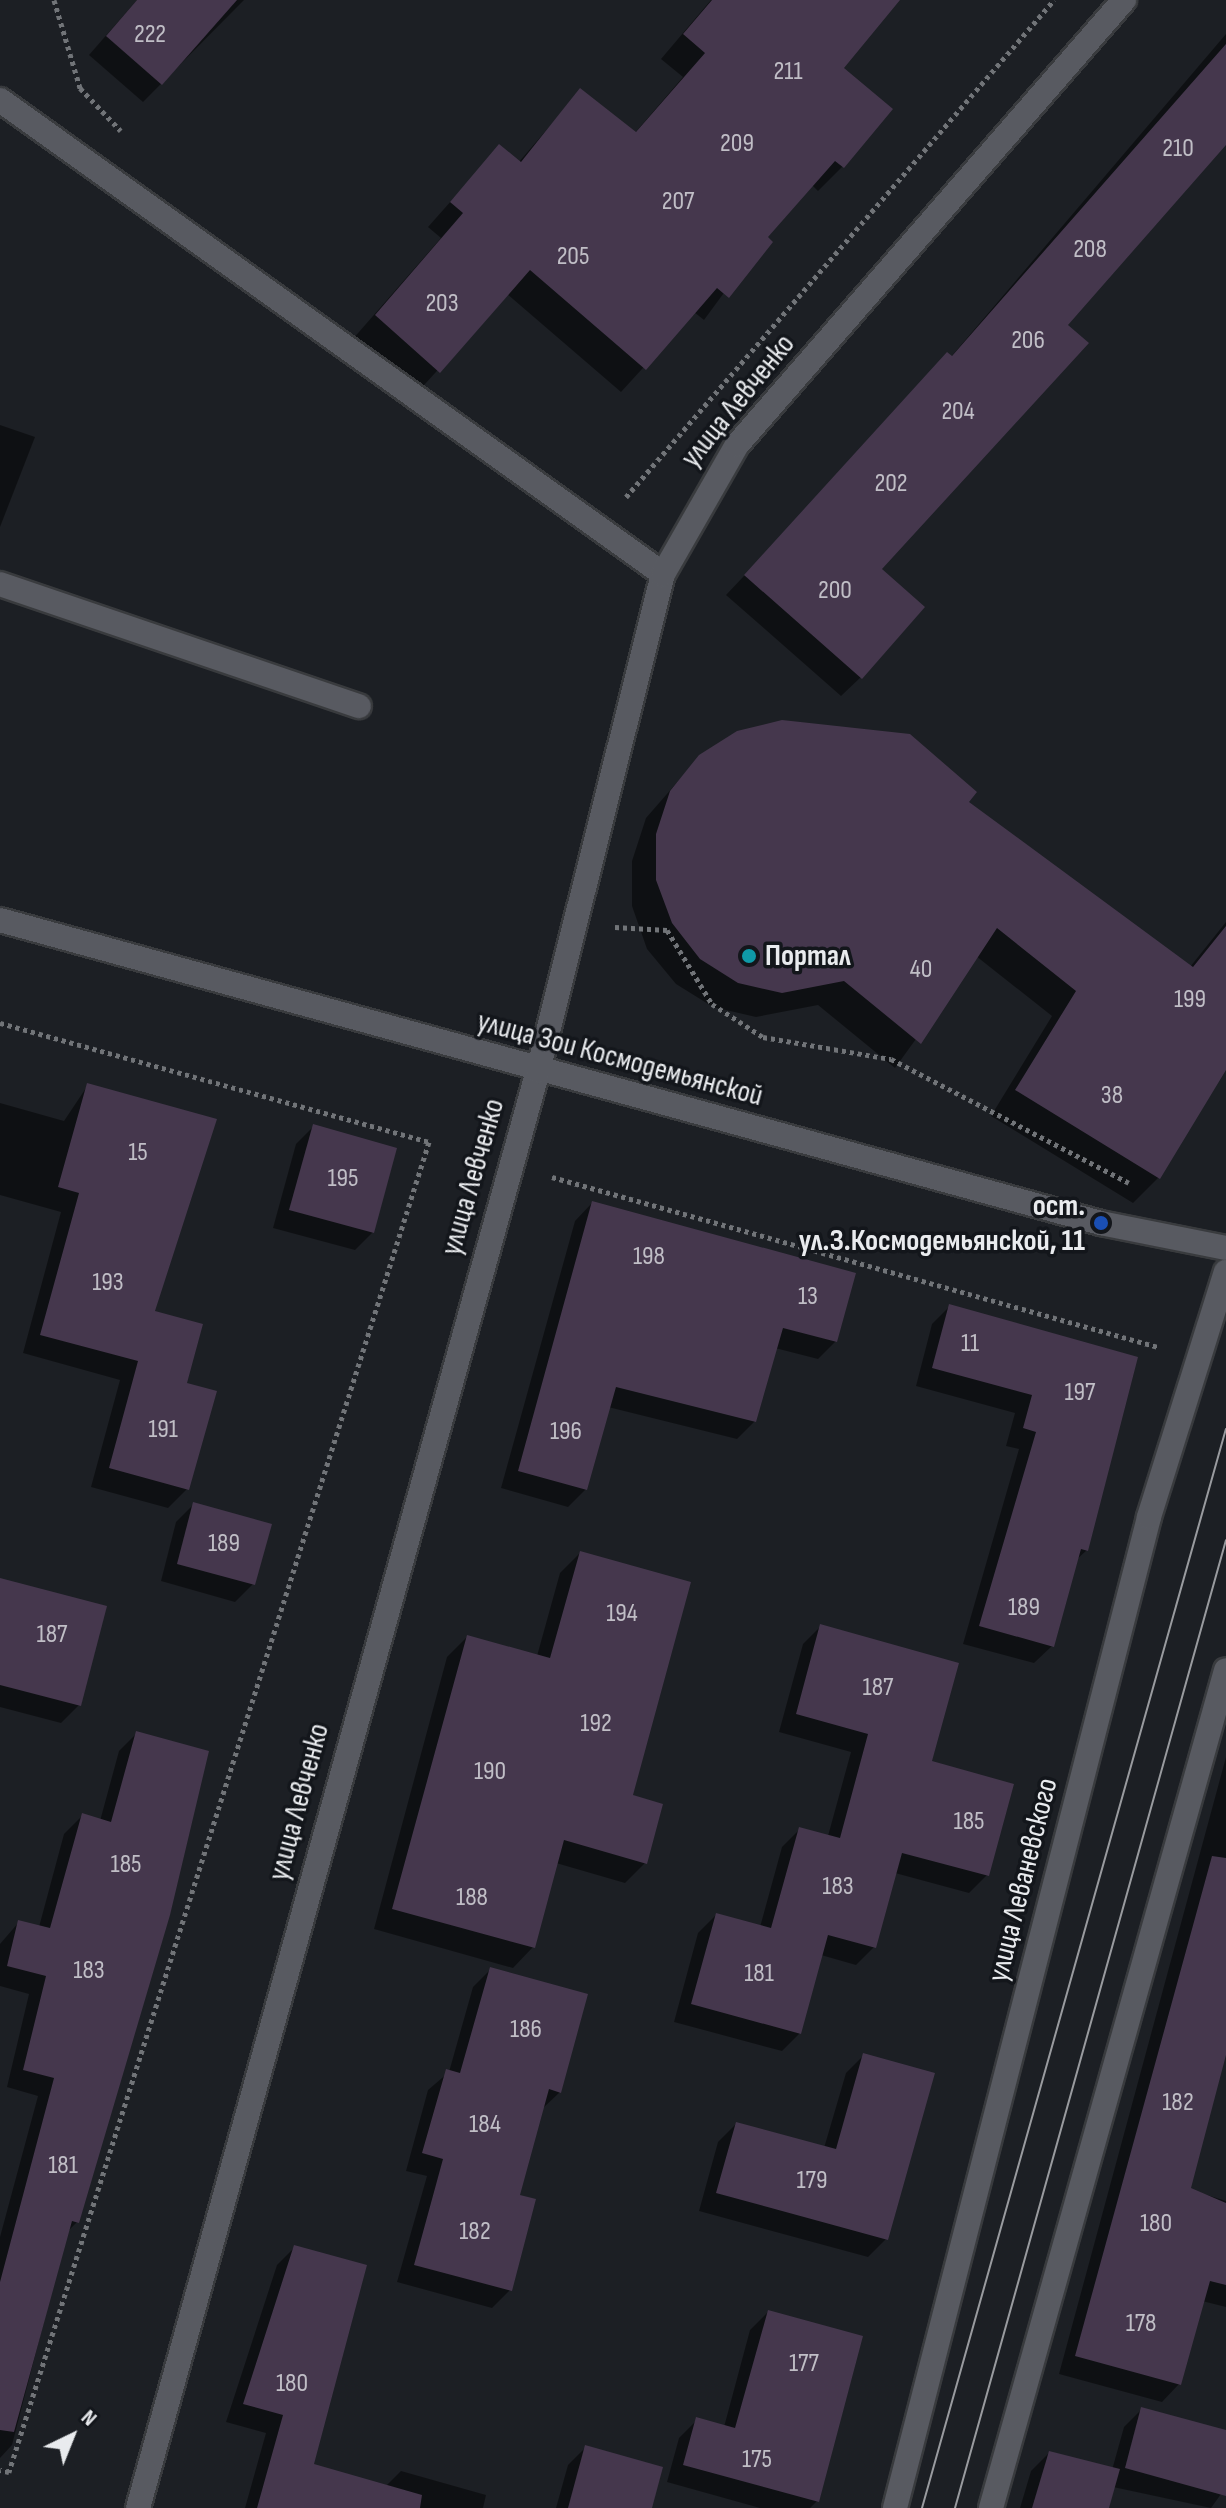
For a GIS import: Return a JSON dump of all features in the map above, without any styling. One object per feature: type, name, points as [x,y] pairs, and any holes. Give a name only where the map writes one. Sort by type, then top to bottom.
[{"type":"street","name":"улица Левченко","points":[[138,2508],[538,1071],[663,574],[737,445],[1124,0]]},
{"type":"street","points":[[0,100],[663,574]]},
{"type":"street","points":[[0,584],[359,706]]},
{"type":"street","name":"улица Зои Космодемьянской","points":[[0,920],[538,1071],[1101,1223],[1226,1248]]},
{"type":"street","name":"улица Леваневского","points":[[895,2508],[1149,1517],[1226,1272]]},
{"type":"street","points":[[991,2508],[1226,1670]]},
{"type":"path","points":[[54,0],[80,88],[131,142]]},
{"type":"path","points":[[619,505],[1054,0]]},
{"type":"path","points":[[609,927],[667,930],[712,1004],[763,1037],[891,1059],[1145,1191]]},
{"type":"path","points":[[0,1023],[429,1142],[9,2472],[0,2470]]},
{"type":"path","points":[[548,1176],[1165,1349]]},
{"type":"building","points":[[137,0],[237,0],[162,85],[106,36]]},
{"type":"building","points":[[712,0],[900,0],[844,68],[893,109],[844,168],[835,161],[768,237],[773,242],[729,298],[717,288],[646,370],[530,270],[440,373],[375,315],[463,213],[450,202],[499,144],[521,162],[580,88],[636,132],[705,53],[683,34]]},
{"type":"building","points":[[1226,44],[1226,145],[1068,325],[1089,343],[882,569],[925,607],[862,679],[744,575],[947,352],[952,356]]},
{"type":"building","points":[[782,720],[910,734],[977,792],[969,802],[1193,967],[1226,926],[1226,1070],[1160,1179],[1015,1090],[1076,991],[997,928],[921,1044],[844,981],[782,993],[738,983],[700,959],[672,923],[656,880],[656,834],[670,791],[699,755],[737,731]]},
{"type":"building","points":[[87,1083],[217,1119],[155,1311],[203,1324],[187,1383],[217,1391],[189,1490],[109,1468],[138,1361],[40,1335],[79,1193],[58,1187]]},
{"type":"building","points":[[313,1124],[397,1148],[374,1233],[289,1210]]},
{"type":"building","points":[[592,1201],[856,1273],[837,1342],[783,1328],[756,1422],[616,1387],[587,1490],[518,1471]]},
{"type":"building","points":[[949,1304],[1138,1357],[1088,1551],[1081,1549],[1054,1647],[979,1626],[1036,1432],[1023,1428],[1032,1395],[932,1368]]},
{"type":"building","points":[[193,1502],[272,1524],[255,1585],[177,1564]]},
{"type":"building","points":[[580,1551],[691,1582],[633,1795],[663,1804],[647,1864],[564,1840],[535,1948],[392,1909],[467,1635],[550,1658]]},
{"type":"building","points":[[0,1578],[107,1606],[81,1706],[0,1685]]},
{"type":"building","points":[[820,1624],[959,1663],[932,1761],[1014,1784],[989,1876],[902,1853],[876,1948],[828,1935],[801,2034],[691,2004],[716,1913],[771,1928],[799,1827],[840,1838],[868,1734],[796,1714]]},
{"type":"building","points":[[136,1731],[209,1751],[170,1915],[79,2223],[72,2221],[14,2432],[0,2430],[0,2282],[54,2078],[23,2070],[46,1976],[7,1966],[18,1920],[50,1928],[82,1813],[111,1822]]},
{"type":"building","points":[[1212,1856],[1226,1858],[1226,2055],[1191,2188],[1226,2203],[1226,2285],[1210,2281],[1181,2385],[1075,2356]]},
{"type":"building","points":[[490,1967],[588,1994],[561,2093],[549,2089],[520,2195],[536,2199],[512,2291],[414,2265],[443,2159],[422,2153],[446,2069],[460,2073]]},
{"type":"building","points":[[863,2053],[935,2073],[888,2240],[716,2193],[736,2122],[836,2149]]},
{"type":"building","points":[[294,2245],[367,2265],[314,2464],[422,2495],[420,2508],[257,2508],[283,2415],[243,2404]]},
{"type":"building","points":[[768,2310],[863,2336],[819,2502],[683,2465],[696,2417],[735,2428]]},
{"type":"building","points":[[1141,2407],[1226,2430],[1226,2496],[1125,2468]]},
{"type":"building","points":[[585,2445],[663,2467],[652,2508],[568,2508]]},
{"type":"building","points":[[1049,2451],[1120,2469],[1109,2508],[1032,2508]]},
{"type":"tram line","points":[[922,2508],[1226,1429]]},
{"type":"tram line","points":[[955,2508],[1226,1540]]},
{"type":"place","name":"Портал","points":[[749,956]]},
{"type":"place","name":"ост. ул.З.Космодемьянской, 11","points":[[1101,1223]]}]
